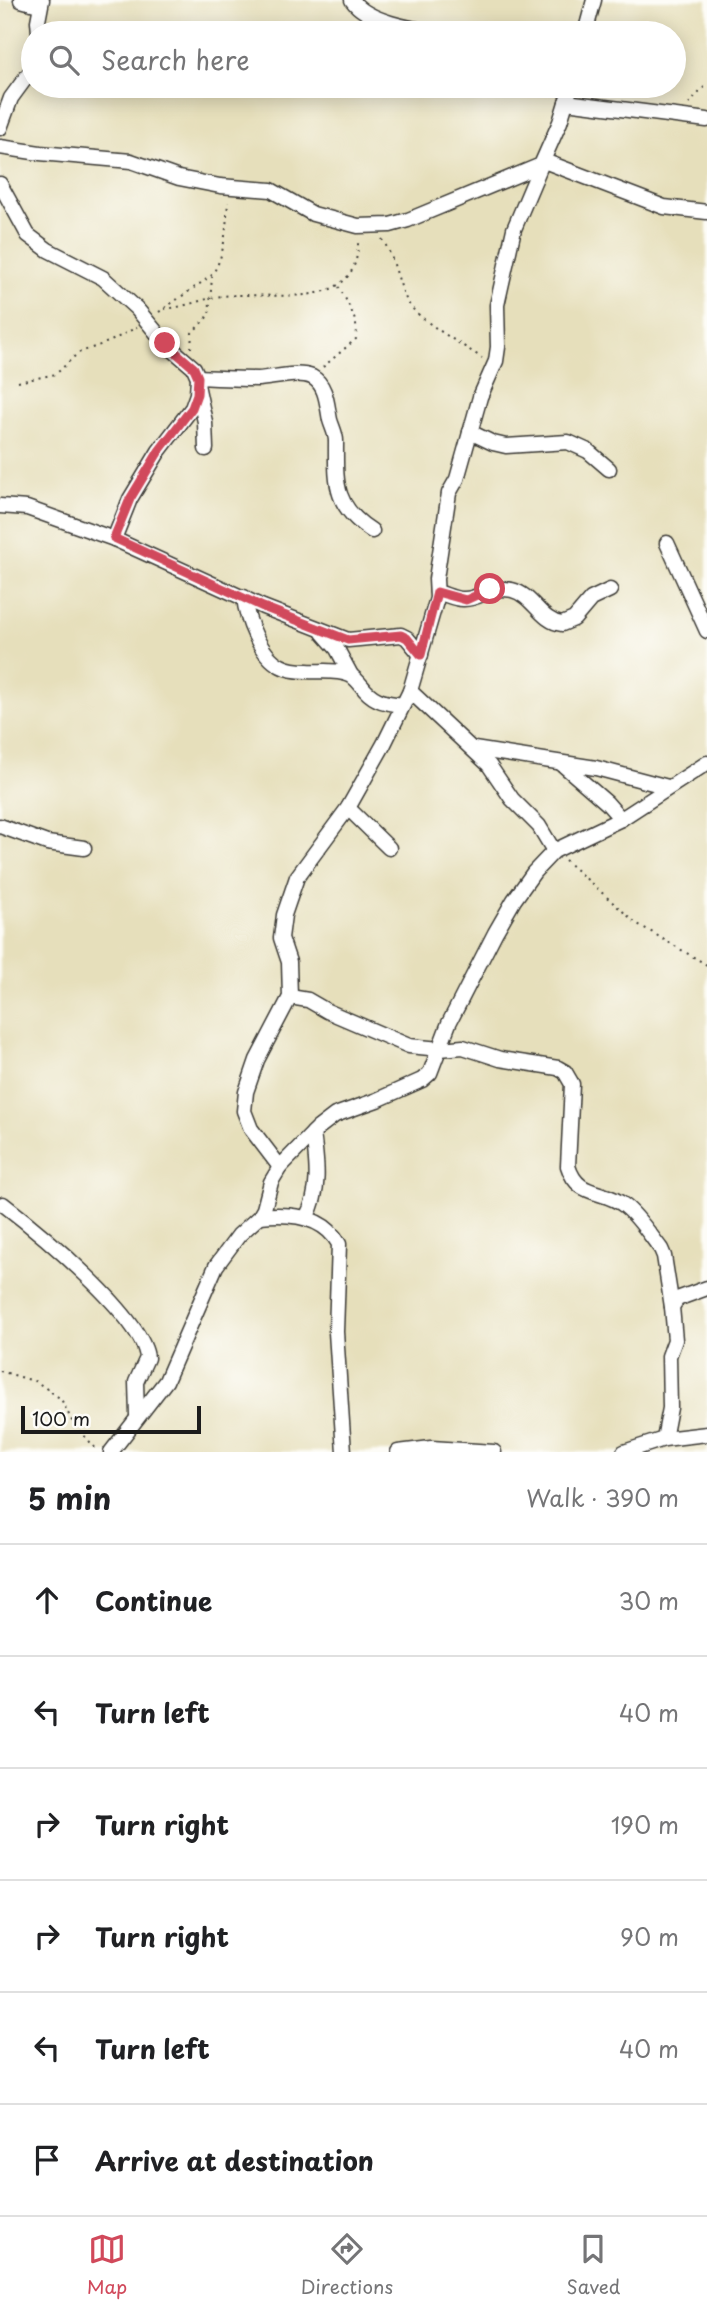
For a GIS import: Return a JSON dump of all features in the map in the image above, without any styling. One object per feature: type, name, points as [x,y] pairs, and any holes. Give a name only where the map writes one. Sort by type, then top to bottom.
[{"type":"street","points":[[21,0],[40,3],[39,21]]},
{"type":"street","points":[[352,0],[361,10],[388,21]]},
{"type":"street","points":[[588,21],[593,0]]},
{"type":"street","points":[[0,128],[11,99],[21,85]]},
{"type":"street","points":[[280,1167],[250,1129],[244,1111],[246,1092],[257,1060],[290,997],[289,962],[281,938],[288,900],[298,877],[348,808],[410,691],[437,592],[436,579],[449,493],[457,479],[480,397],[495,366],[498,347],[496,313],[514,229],[567,98]]},
{"type":"street","points":[[566,102],[707,120]]},
{"type":"street","points":[[0,147],[40,153],[114,158],[131,161],[179,178],[220,186],[271,190],[313,214],[358,226],[374,227],[408,220],[543,163],[664,207],[707,212]]},
{"type":"street","points":[[0,184],[28,236],[48,250],[103,278],[137,309],[197,378],[205,422],[206,449]]},
{"type":"street","points":[[197,378],[312,377],[320,384],[325,394],[336,436],[334,466],[340,495],[345,505],[372,531]]},
{"type":"street","points":[[114,538],[130,499],[159,451],[192,408],[197,378]]},
{"type":"street","points":[[470,432],[506,446],[568,442],[588,451],[609,469]]},
{"type":"street","points":[[0,506],[27,508],[114,538],[263,607],[352,641],[401,635],[407,638],[421,655]]},
{"type":"street","points":[[667,543],[707,631]]},
{"type":"street","points":[[437,592],[466,600],[490,589],[511,590],[531,601],[549,620],[562,624],[574,619],[591,598],[610,590]]},
{"type":"street","points":[[244,597],[245,613],[252,629],[272,660],[292,670],[334,671],[351,675]]},
{"type":"street","points":[[322,631],[337,649],[351,675],[366,692],[381,703],[403,705]]},
{"type":"street","points":[[410,691],[489,765],[519,807],[539,826],[554,851]]},
{"type":"street","points":[[473,749],[596,768],[668,788]]},
{"type":"street","points":[[111,1452],[137,1415],[166,1381],[216,1266],[239,1235],[260,1216],[271,1182],[280,1167],[335,1115],[377,1100],[422,1080],[430,1073],[449,1023],[514,900],[534,872],[554,851],[621,819],[707,763]]},
{"type":"street","points":[[562,764],[607,803],[621,819]]},
{"type":"street","points":[[348,808],[389,848]]},
{"type":"street","points":[[0,826],[47,843],[83,848]]},
{"type":"street","points":[[290,997],[308,1000],[400,1043],[422,1048],[463,1047],[500,1059],[558,1068],[565,1072],[572,1084],[568,1166],[571,1177],[584,1189],[617,1200],[625,1206],[664,1256],[675,1344],[669,1356],[670,1408],[664,1439]]},
{"type":"street","points":[[306,1218],[318,1177],[313,1133]]},
{"type":"street","points":[[3,1205],[49,1240],[95,1285],[142,1340],[147,1358],[136,1382],[137,1415]]},
{"type":"street","points":[[260,1216],[278,1214],[306,1218],[334,1235],[339,1244],[336,1332],[344,1452]]},
{"type":"street","points":[[672,1307],[677,1299],[707,1288]]},
{"type":"street","points":[[624,1452],[664,1439],[707,1434]]},
{"type":"street","points":[[398,1452],[431,1447],[494,1452]]},
{"type":"path","points":[[675,116],[707,84]]},
{"type":"path","points":[[163,309],[191,306],[212,298],[233,296],[289,297],[338,286],[347,280],[356,267],[358,226]]},
{"type":"path","points":[[374,227],[387,246],[408,304],[428,321],[495,366]]},
{"type":"path","points":[[197,378],[191,345],[192,333],[209,315],[212,298],[211,276]]},
{"type":"path","points":[[312,377],[356,339],[353,317],[338,286]]},
{"type":"path","points":[[554,851],[636,923],[707,965]]},
{"type":"path","points":[[0,1371],[37,1382],[61,1399],[73,1423],[99,1452]]},
{"type":"route","points":[[165,343],[194,368],[198,377],[197,394],[192,408],[159,451],[130,499],[114,538],[263,607],[322,631],[352,641],[401,635],[412,642],[421,655],[437,592],[466,600],[490,589]]}]
